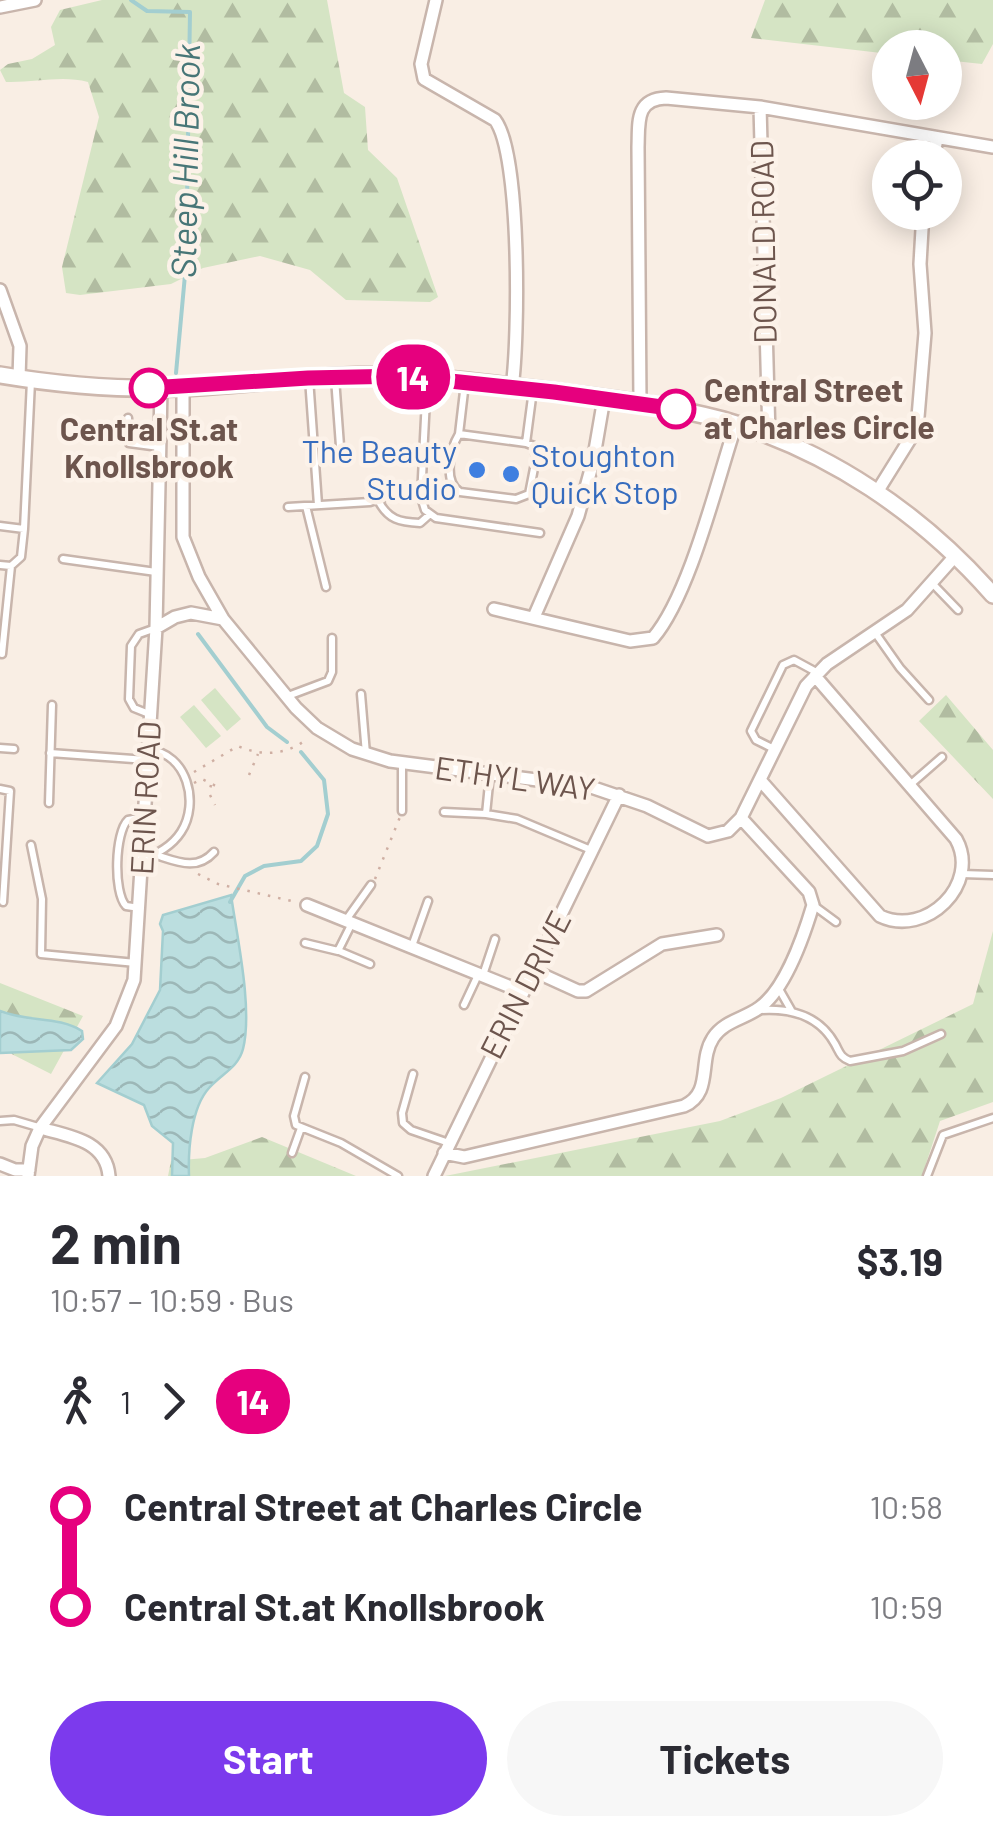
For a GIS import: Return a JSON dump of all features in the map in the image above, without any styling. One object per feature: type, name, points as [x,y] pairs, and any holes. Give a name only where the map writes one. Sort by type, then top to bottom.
[{"type":"main road","points":[[0,375],[161,388],[335,376],[428,378],[640,402],[736,424],[832,465],[920,522],[993,594]]},
{"type":"street","points":[[0,7],[35,0]]},
{"type":"street","points":[[436,0],[421,64],[424,79],[495,120],[508,151],[513,187],[512,387]]},
{"type":"street","points":[[640,402],[639,112],[644,104],[658,98],[760,108],[993,148]]},
{"type":"street","name":"DONALD ROAD","points":[[760,108],[769,436]]},
{"type":"street","points":[[877,492],[910,438],[918,416],[924,333],[922,230]]},
{"type":"street","points":[[0,290],[20,346],[25,379]]},
{"type":"street","name":"ERIN ROAD","points":[[29,1173],[32,1146],[40,1128],[116,1026],[128,1000],[137,964],[140,908],[149,857],[146,817],[156,628],[161,388]]},
{"type":"street","name":"ETHYL WAY","points":[[183,388],[183,536],[199,577],[223,619],[317,728],[366,755],[402,763],[581,785],[619,795],[708,836],[728,831],[741,818]]},
{"type":"street","points":[[534,617],[578,516],[593,462],[604,398]]},
{"type":"street","points":[[494,610],[625,640],[647,641],[658,633],[685,576],[736,424]]},
{"type":"street","points":[[446,1148],[464,1156],[690,1104],[702,1092],[706,1056],[714,1036],[734,1020],[757,1010],[779,988],[813,905],[809,892],[741,818],[797,698],[816,674],[907,610],[956,555]]},
{"type":"street","points":[[156,628],[191,613],[223,619]]},
{"type":"street","points":[[760,780],[874,911],[888,920],[908,922],[936,910],[952,895],[962,874],[960,844],[816,674]]},
{"type":"street","name":"ERIN DRIVE","points":[[434,1176],[619,795]]},
{"type":"street","points":[[307,906],[523,992]]},
{"type":"street","points":[[534,971],[586,990],[662,944],[717,935]]},
{"type":"street","points":[[40,1128],[90,1144],[104,1159],[108,1176]]},
{"type":"street","points":[[3,1169],[29,1173]]},
{"type":"lane","points":[[335,376],[340,446]]},
{"type":"lane","points":[[308,378],[318,506]]},
{"type":"lane","points":[[428,378],[422,504],[430,515],[540,533]]},
{"type":"lane","points":[[2,654],[12,566],[21,557],[24,529],[25,379]]},
{"type":"lane","points":[[459,434],[533,444],[536,454],[531,492],[521,498],[498,497],[460,492],[450,485],[465,382]]},
{"type":"lane","points":[[526,443],[533,389]]},
{"type":"lane","points":[[128,418],[129,444],[160,447]]},
{"type":"lane","points":[[288,507],[378,500],[420,489]]},
{"type":"lane","points":[[378,500],[386,514],[396,520],[420,523],[430,515]]},
{"type":"lane","points":[[306,506],[326,586]]},
{"type":"lane","points":[[0,526],[24,529]]},
{"type":"lane","points":[[64,560],[156,572]]},
{"type":"lane","points":[[0,565],[12,566]]},
{"type":"lane","points":[[930,582],[958,610]]},
{"type":"lane","points":[[150,715],[134,708],[129,699],[131,646],[139,634],[156,628]]},
{"type":"lane","points":[[876,634],[929,700]]},
{"type":"lane","points":[[286,696],[328,680],[332,672],[332,638]]},
{"type":"lane","points":[[774,749],[756,740],[751,731],[783,665],[794,660],[816,674]]},
{"type":"lane","points":[[361,694],[366,755]]},
{"type":"lane","points":[[48,804],[52,705]]},
{"type":"lane","points":[[0,748],[14,749]]},
{"type":"lane","points":[[50,753],[168,755],[178,764],[189,800],[185,826],[174,842],[149,857]]},
{"type":"lane","points":[[910,784],[942,757]]},
{"type":"lane","points":[[402,763],[402,811]]},
{"type":"lane","points":[[486,814],[490,773]]},
{"type":"lane","points":[[0,788],[10,790],[4,825],[3,902]]},
{"type":"lane","points":[[444,812],[517,819],[592,851]]},
{"type":"lane","points":[[140,908],[126,906],[118,896],[120,831],[128,820],[146,817]]},
{"type":"lane","points":[[31,845],[42,898],[41,954],[137,964]]},
{"type":"lane","points":[[149,857],[192,864],[208,859],[214,852]]},
{"type":"lane","points":[[962,874],[993,875]]},
{"type":"lane","points":[[338,951],[349,921],[371,885]]},
{"type":"lane","points":[[411,947],[428,901]]},
{"type":"lane","points":[[813,905],[836,922]]},
{"type":"lane","points":[[464,1005],[495,939]]},
{"type":"lane","points":[[305,944],[338,951],[370,964]]},
{"type":"lane","points":[[779,988],[791,1010]]},
{"type":"lane","points":[[757,1010],[791,1010],[823,1028],[842,1058],[850,1061],[903,1051],[942,1034]]},
{"type":"lane","points":[[413,1074],[403,1123],[446,1148]]},
{"type":"lane","points":[[305,1077],[294,1122],[341,1143],[398,1176]]},
{"type":"lane","points":[[927,1176],[943,1135],[993,1118]]},
{"type":"lane","points":[[0,1121],[18,1120],[40,1128]]},
{"type":"lane","points":[[292,1154],[301,1128]]},
{"type":"path","points":[[231,742],[258,752],[287,751],[317,728]]},
{"type":"path","points":[[185,779],[238,746]]},
{"type":"path","points":[[249,775],[258,752]]},
{"type":"path","points":[[201,779],[220,788]]},
{"type":"path","points":[[211,784],[209,793],[214,805]]},
{"type":"path","points":[[371,885],[402,811]]},
{"type":"path","points":[[192,864],[204,878],[225,886],[307,906]]},
{"type":"green space","points":[[102,0],[327,0],[344,93],[365,107],[368,150],[397,178],[438,297],[430,302],[346,300],[310,270],[260,256],[203,268],[171,284],[80,295],[66,293],[62,267],[99,117],[88,82],[6,82],[0,70],[8,64],[32,59],[55,45],[51,27],[60,10]]},
{"type":"green space","points":[[765,0],[993,0],[993,44],[982,64],[962,62],[962,30],[872,30],[872,52],[751,38]]},
{"type":"green space","points":[[215,688],[241,719],[227,731],[201,700]]},
{"type":"green space","points":[[946,695],[993,750],[993,799],[919,721]]},
{"type":"green space","points":[[194,705],[221,736],[206,748],[180,717]]},
{"type":"green space","points":[[993,931],[993,1102],[940,1121],[922,1176],[445,1176],[720,1121],[781,1098],[973,1004]]},
{"type":"green space","points":[[0,983],[83,1016],[51,1074],[0,1048]]},
{"type":"green space","points":[[262,1137],[356,1176],[168,1176],[171,1161],[205,1158]]},
{"type":"water","points":[[231,895],[245,994],[243,1049],[198,1107],[190,1142],[189,1176],[172,1176],[173,1143],[152,1126],[144,1105],[97,1083],[132,1044],[160,990],[163,915]]},
{"type":"water","points":[[0,1011],[73,1026],[82,1031],[83,1039],[71,1050],[0,1053]]},
{"type":"waterway","name":"Steep Hill Brook","points":[[131,0],[147,11],[190,12],[186,264],[176,373]]},
{"type":"waterway","name":"Steep Hill Brook","points":[[198,634],[267,727],[287,742]]},
{"type":"waterway","name":"Steep Hill Brook","points":[[230,902],[245,876],[264,866],[301,861],[317,846],[328,814],[324,780],[301,752]]},
{"type":"bus line","name":"14","points":[[149,388],[380,375],[676,409]]},
{"type":"place","name":"Central St.at Knollsbrook","points":[[149,388]]},
{"type":"place","name":"Central Street at Charles Circle","points":[[676,409]]},
{"type":"place","name":"The Beauty Studio","points":[[477,470]]},
{"type":"place","name":"Stoughton Quick Stop","points":[[511,474]]}]
